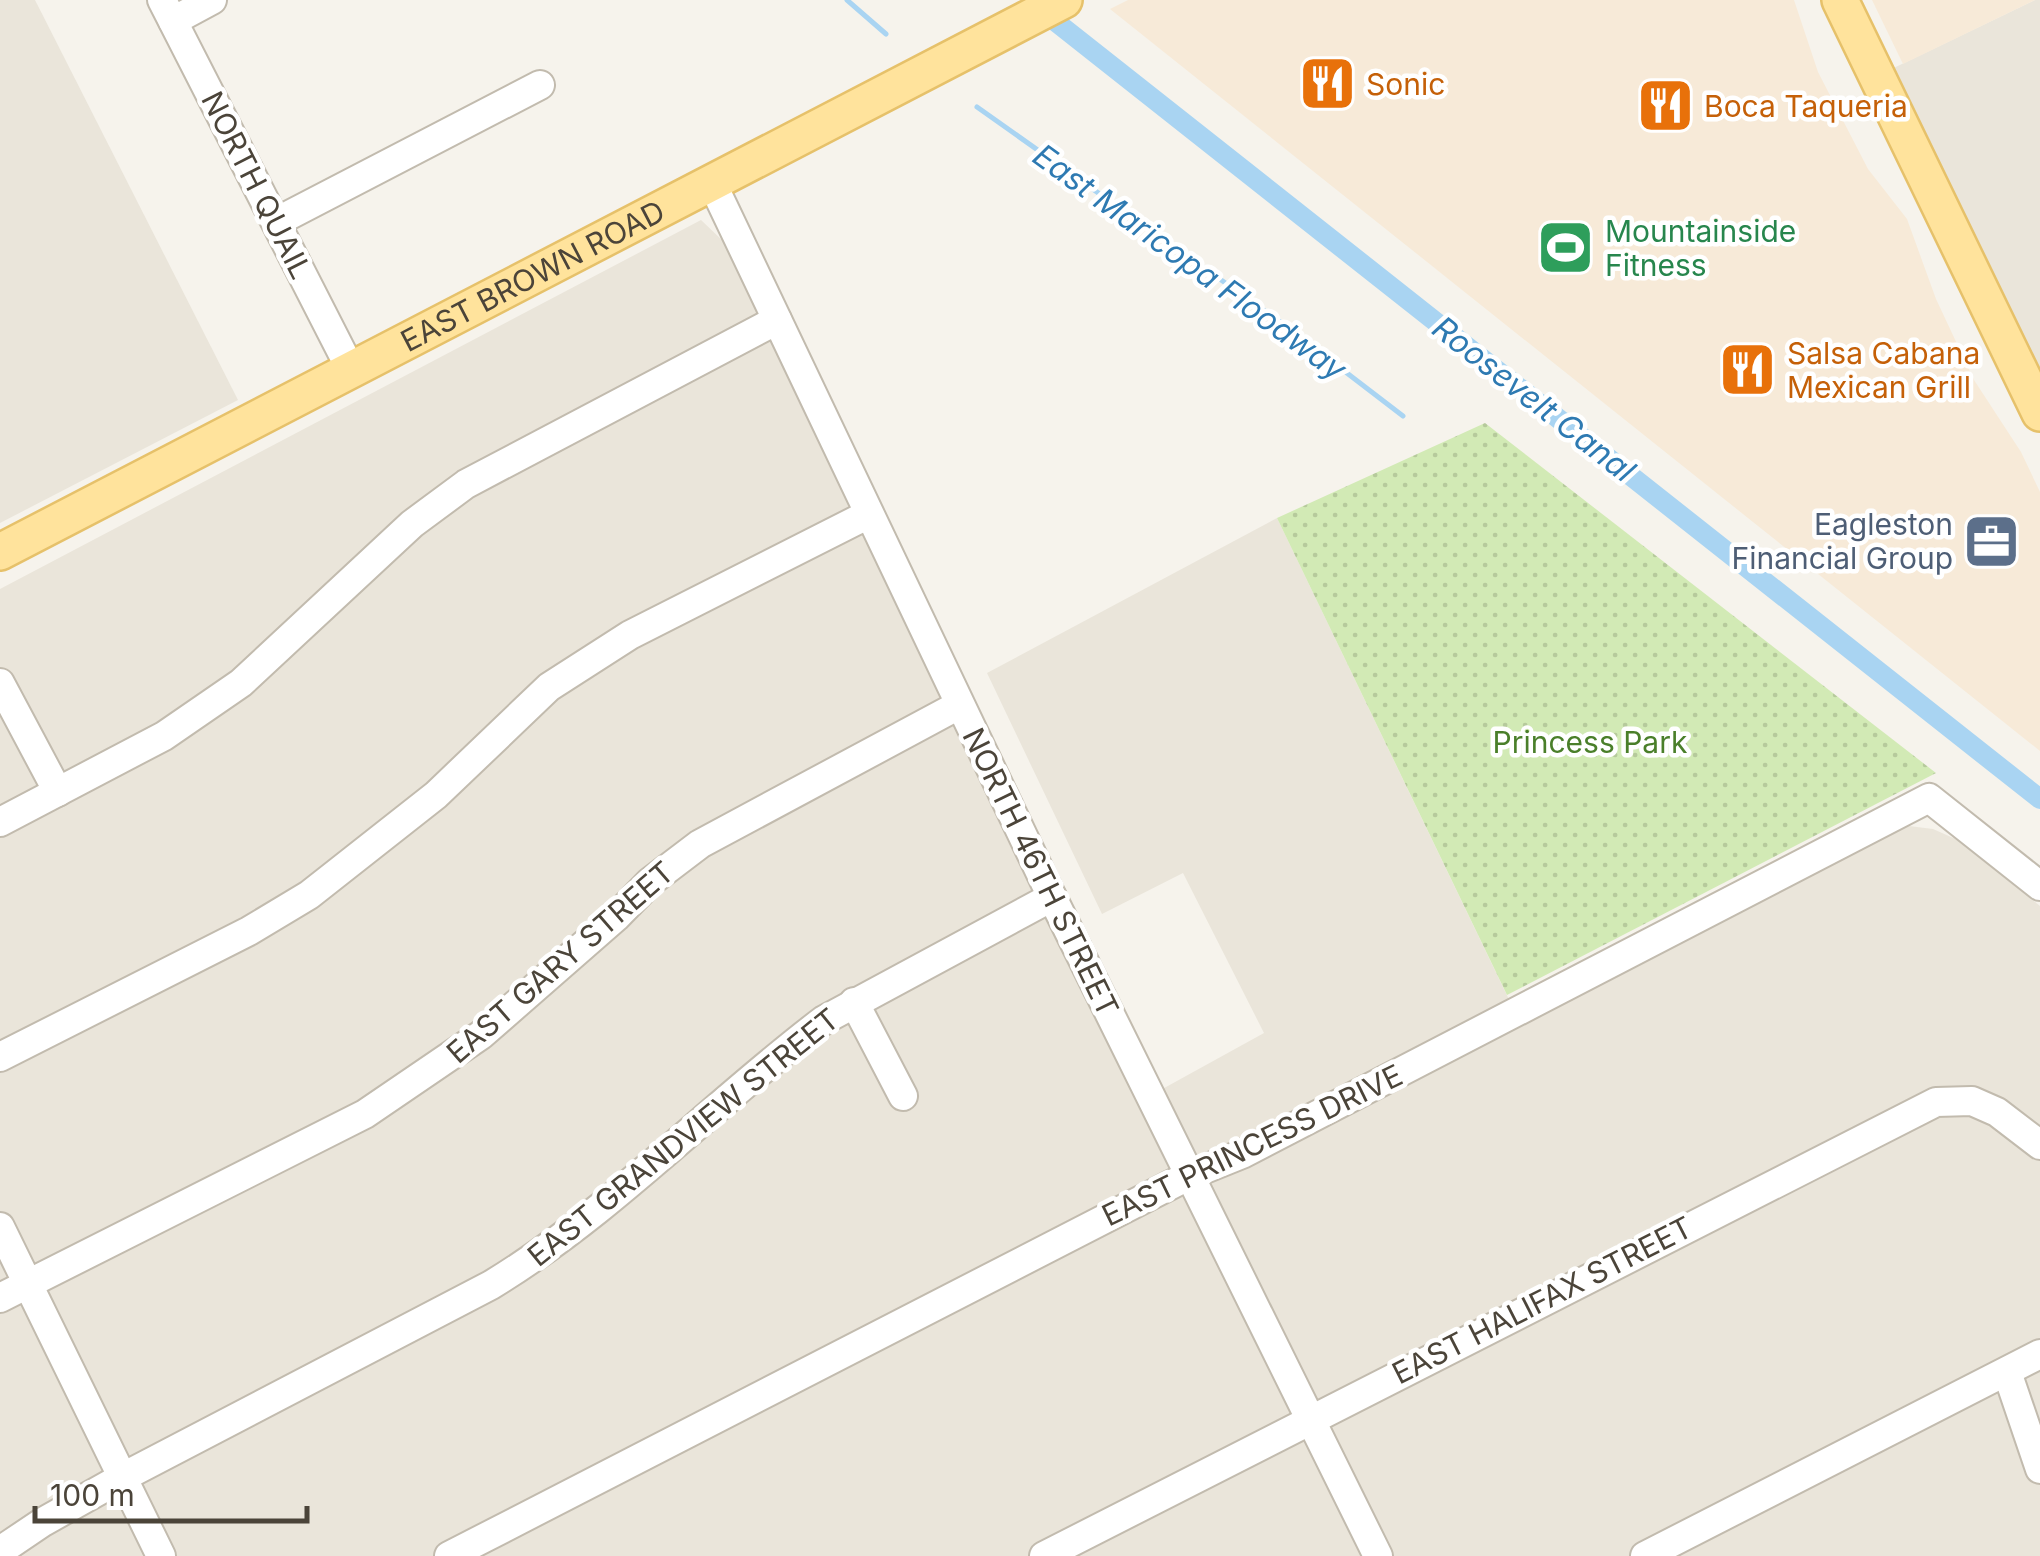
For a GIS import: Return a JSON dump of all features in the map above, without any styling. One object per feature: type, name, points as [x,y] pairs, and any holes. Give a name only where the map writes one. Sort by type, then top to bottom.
[{"type":"main road","points":[[1840,0],[2040,413]]},
{"type":"main road","name":"EAST BROWN ROAD","points":[[0,552],[1050,8]]},
{"type":"street","points":[[168,10],[212,0]]},
{"type":"street","name":"NORTH QUAIL","points":[[168,10],[351,370]]},
{"type":"street","points":[[276,222],[540,85]]},
{"type":"street","name":"NORTH 46TH STREET","points":[[712,183],[1052,897],[1378,1556]]},
{"type":"street","points":[[0,822],[164,736],[240,683],[398,536],[466,484],[777,320]]},
{"type":"street","points":[[0,1057],[249,931],[309,895],[436,795],[549,687],[630,635],[869,514]]},
{"type":"street","points":[[0,683],[58,792]]},
{"type":"street","name":"EAST GARY STREET","points":[[0,1298],[365,1114],[481,1035],[616,917],[650,882],[700,844],[959,705]]},
{"type":"street","name":"EAST PRINCESS DRIVE","points":[[449,1556],[1190,1174],[1242,1154],[1928,798],[2040,886]]},
{"type":"street","name":"EAST GRANDVIEW STREET","points":[[0,1551],[123,1477],[531,1260],[668,1153],[790,1046],[854,1002],[1052,897]]},
{"type":"street","points":[[854,1002],[904,1096]]},
{"type":"street","name":"EAST HALIFAX STREET","points":[[1044,1556],[1936,1102],[1972,1101],[1997,1112],[2040,1145]]},
{"type":"street","points":[[0,1227],[161,1556]]},
{"type":"street","points":[[1646,1556],[2040,1354]]},
{"type":"street","points":[[2007,1372],[2040,1469]]},
{"type":"shaded area","points":[[0,0],[35,0],[238,400],[0,523]]},
{"type":"shaded area","points":[[1128,0],[1794,0],[1818,72],[1868,169],[1907,219],[1936,299],[1974,380],[2021,452],[2040,492],[2040,751],[1110,9]]},
{"type":"shaded area","points":[[1872,0],[2035,0],[1903,64]]},
{"type":"shaded area","points":[[2040,0],[2040,413],[1877,76]]},
{"type":"shaded area","points":[[701,220],[723,241],[1137,1103],[1264,1033],[1183,873],[1102,914],[987,673],[1277,518],[1515,1012],[1888,830],[1909,826],[1933,829],[1960,841],[2040,906],[2040,1556],[0,1556],[0,589]]},
{"type":"green space","name":"Princess Park","points":[[1485,423],[1936,773],[1507,995],[1277,518]]},
{"type":"waterway","name":"East Maricopa Floodway","points":[[847,0],[886,34]]},
{"type":"waterway","name":"Roosevelt Canal","points":[[1037,7],[2040,799]]},
{"type":"waterway","name":"East Maricopa Floodway","points":[[977,107],[1279,321],[1403,416]]},
{"type":"place","name":"Sonic","points":[[1327,84]]},
{"type":"place","name":"Boca Taqueria","points":[[1665,106]]},
{"type":"place","name":"Mountainside Fitness","points":[[1566,248]]},
{"type":"place","name":"Salsa Cabana Mexican Grill","points":[[1748,370]]},
{"type":"place","name":"Eagleston Financial Group","points":[[1992,541]]}]
